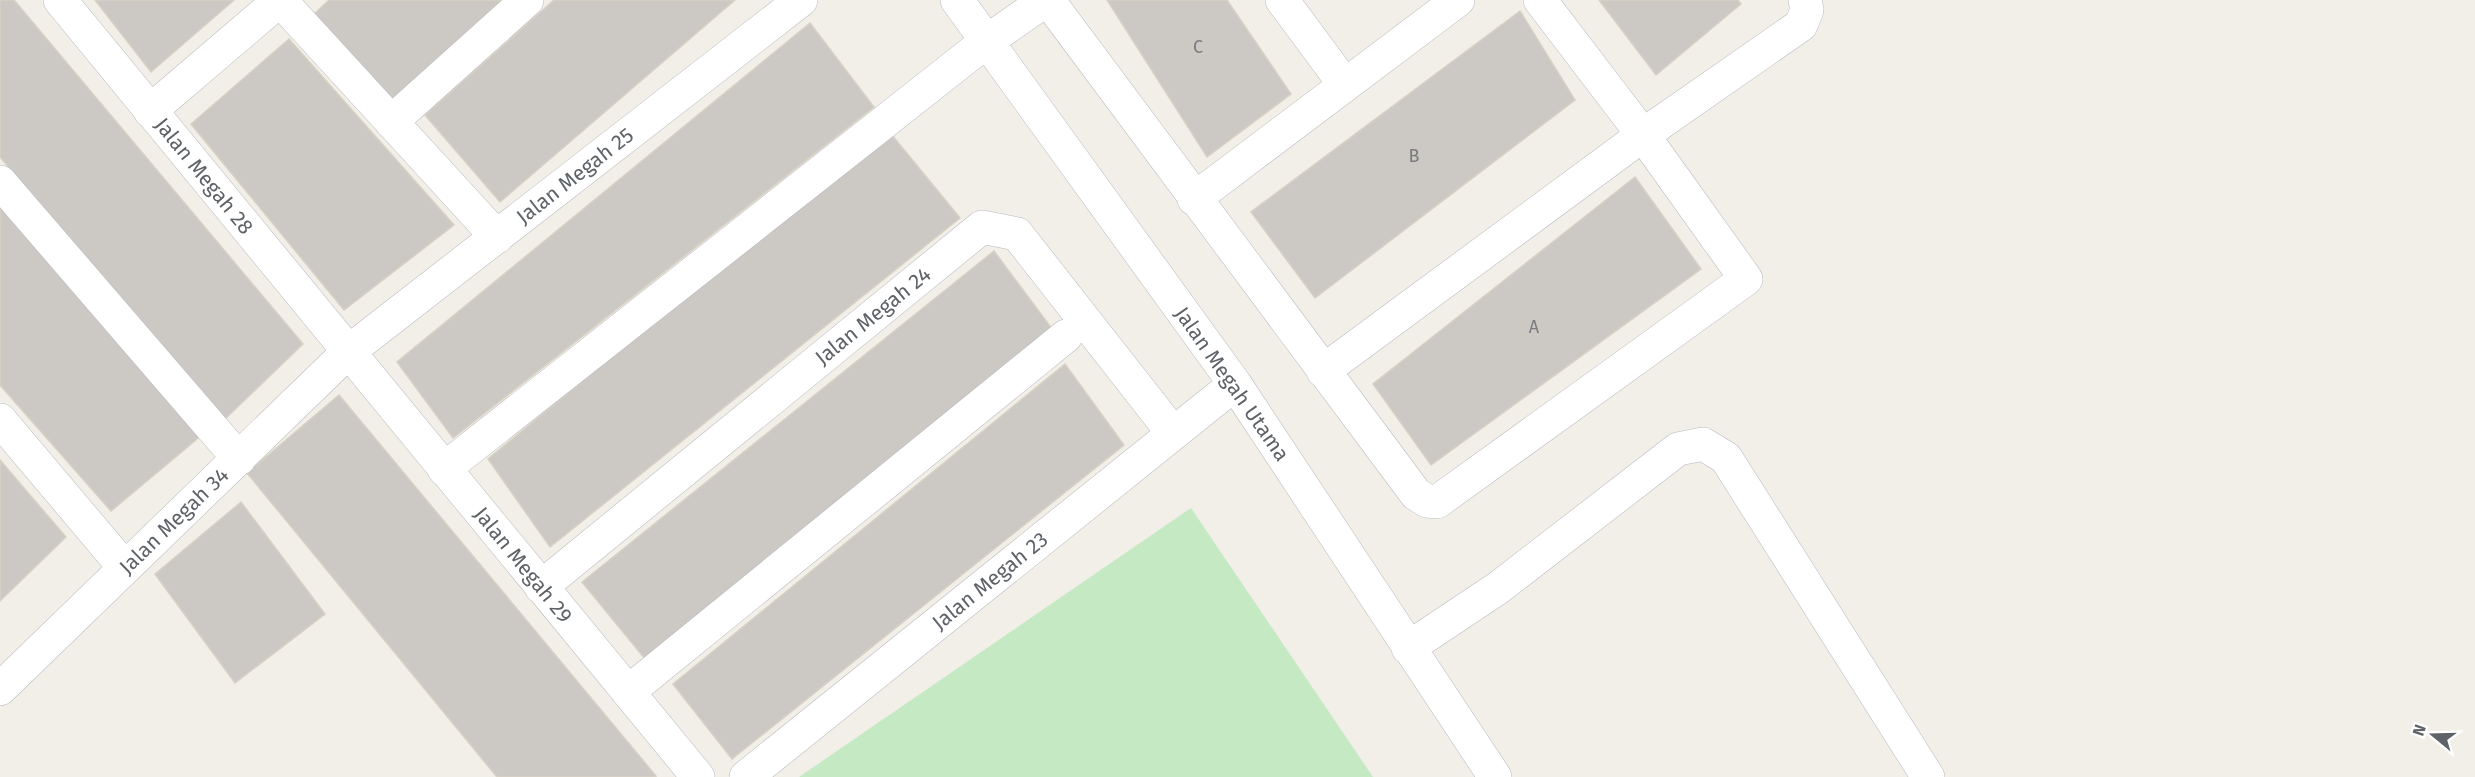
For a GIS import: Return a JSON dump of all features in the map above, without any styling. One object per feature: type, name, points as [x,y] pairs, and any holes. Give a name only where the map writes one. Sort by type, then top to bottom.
[{"type":"street","name":"Jalan Megah 28","points":[[60,0],[348,352]]},
{"type":"street","points":[[150,111],[280,0],[496,237]]},
{"type":"street","points":[[391,122],[527,0]]},
{"type":"street","name":"Jalan Megah 25","points":[[348,352],[801,0]]},
{"type":"street","name":"Jalan Megah Utama","points":[[957,0],[1235,384],[1495,777]]},
{"type":"street","points":[[444,469],[987,41],[1047,0],[1416,494],[1426,501],[1437,502],[1746,279],[1642,135],[1540,0]]},
{"type":"street","points":[[1282,0],[1345,85]]},
{"type":"street","points":[[1194,199],[1458,0]]},
{"type":"street","points":[[1323,371],[1642,135],[1801,25],[1807,10],[1805,0]]},
{"type":"street","points":[[0,182],[239,459]]},
{"type":"street","name":"Jalan Megah 24","points":[[541,587],[982,227],[1017,234],[1173,433]]},
{"type":"street","points":[[628,692],[1066,336]]},
{"type":"street","name":"Jalan Megah 29","points":[[348,352],[698,777]]},
{"type":"street","name":"Jalan Megah 34","points":[[0,689],[348,352]]},
{"type":"street","name":"Jalan Megah 23","points":[[746,777],[1235,384]]},
{"type":"street","points":[[0,420],[125,568]]},
{"type":"street","points":[[1408,648],[1498,588],[1678,449],[1703,444],[1726,458],[1928,777]]},
{"type":"green space","points":[[1191,508],[1373,777],[799,777]]},
{"type":"building","points":[[0,0],[14,0],[303,344],[223,421],[0,157]]},
{"type":"building","points":[[95,0],[234,0],[151,72]]},
{"type":"building","points":[[329,0],[503,0],[391,100],[314,14]]},
{"type":"building","points":[[554,0],[735,0],[500,202],[425,115]]},
{"type":"building","points":[[1107,0],[1227,0],[1291,94],[1207,157]]},
{"type":"building","points":[[1599,0],[1738,0],[1741,4],[1656,75]]},
{"type":"building","points":[[1520,11],[1575,100],[1315,298],[1251,212]]},
{"type":"building","points":[[810,23],[874,107],[453,438],[397,362]]},
{"type":"building","points":[[289,39],[454,225],[344,310],[191,124]]},
{"type":"building","points":[[887,129],[960,218],[550,547],[488,459]]},
{"type":"building","points":[[1635,177],[1701,269],[1431,465],[1373,384]]},
{"type":"building","points":[[0,204],[202,435],[111,511],[0,385]]},
{"type":"building","points":[[994,251],[1056,334],[650,665],[582,582]]},
{"type":"building","points":[[1065,364],[1124,445],[732,759],[673,684]]},
{"type":"building","points":[[339,395],[656,777],[497,777],[247,473]]},
{"type":"building","points":[[0,460],[66,537],[0,601]]},
{"type":"building","points":[[241,502],[325,614],[235,683],[155,574]]}]
